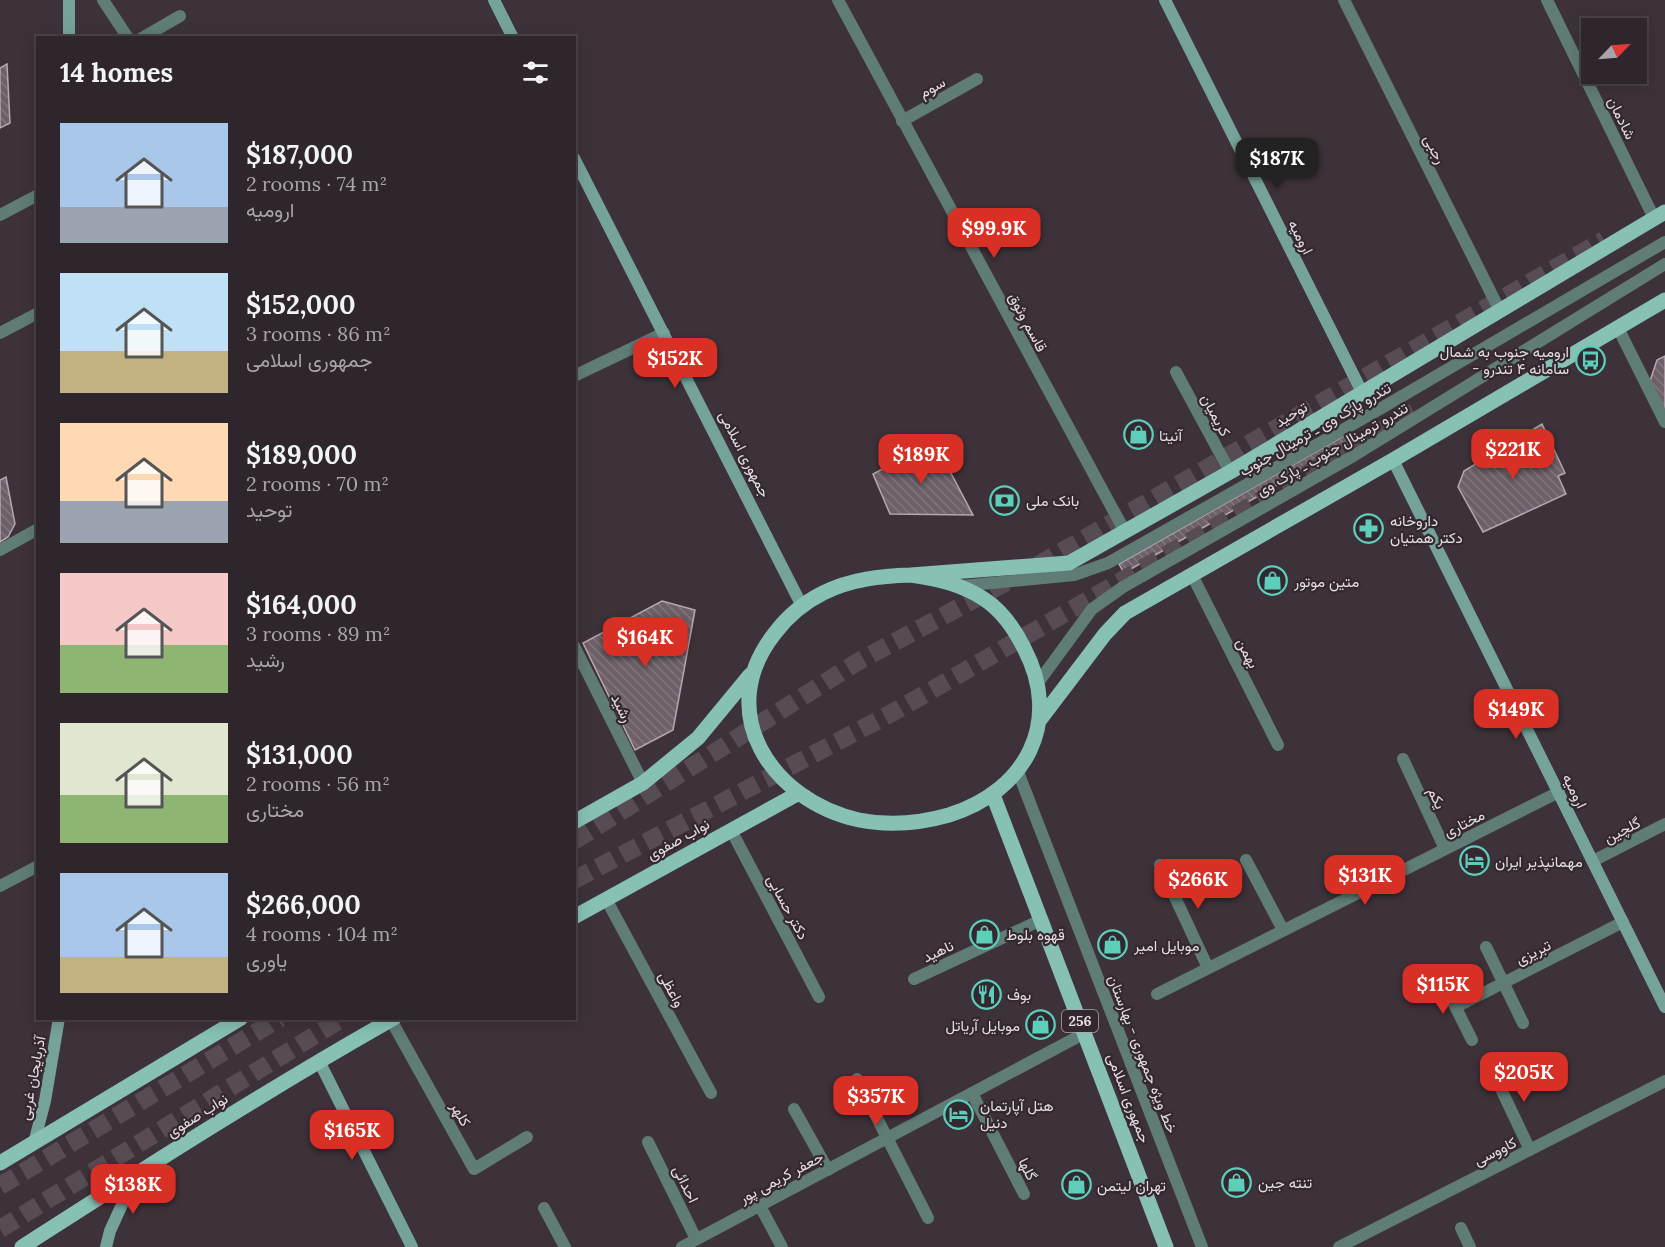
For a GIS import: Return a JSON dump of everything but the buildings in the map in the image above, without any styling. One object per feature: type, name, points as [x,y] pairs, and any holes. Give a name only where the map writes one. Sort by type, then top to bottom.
[{"type":"main road","name":"توحید","points":[[911,575],[1069,563],[1230,472],[1660,215]]},
{"type":"main road","points":[[752,673],[748,694],[752,731],[772,767],[799,793],[817,805],[837,814],[888,823],[915,822],[961,811],[993,795],[1018,772],[1027,757],[1039,721],[1104,634],[1125,613],[1394,460],[1665,300]]},
{"type":"main road","points":[[576,821],[643,783],[698,738],[752,673],[769,640],[802,606],[843,585],[878,577],[911,575],[937,578],[961,586],[986,600],[1019,638],[1028,656],[1037,684],[1039,721]]},
{"type":"main road","name":"نواب صفوی","points":[[576,916],[799,793]]},
{"type":"main road","name":"جمهوری اسلامی","points":[[993,795],[1166,1247]]},
{"type":"main road","points":[[0,1163],[238,1020]]},
{"type":"main road","name":"نواب صفوی","points":[[22,1247],[319,1061],[391,1020]]},
{"type":"street","points":[[69,0],[69,36]]},
{"type":"street","points":[[103,0],[127,36]]},
{"type":"street","points":[[494,0],[512,36]]},
{"type":"street","name":"قاسم وثوق","points":[[838,0],[1125,532]]},
{"type":"street","name":"ارومیه","points":[[1165,0],[1362,392]]},
{"type":"street","name":"رجبی","points":[[1344,0],[1500,311]]},
{"type":"street","name":"شادمان","points":[[1547,0],[1660,215]]},
{"type":"street","points":[[145,36],[180,16]]},
{"type":"street","name":"سوم","points":[[902,121],[977,79]]},
{"type":"street","name":"جمهوری اسلامی","points":[[576,162],[802,606]]},
{"type":"street","points":[[0,214],[36,196]]},
{"type":"street","name":"تندرو پارک وی ـ ترمینال جنوب","points":[[961,586],[1074,575],[1108,563],[1385,406],[1665,242]]},
{"type":"street","name":"تندرو ترمینال جنوب ـ پارک وی","points":[[1037,684],[1092,609],[1123,587],[1355,455],[1665,264]]},
{"type":"street","points":[[0,333],[36,314]]},
{"type":"street","points":[[1618,327],[1665,422]]},
{"type":"street","points":[[576,375],[663,333]]},
{"type":"street","name":"کریمیان","points":[[1176,372],[1230,472]]},
{"type":"street","name":"ارومیه","points":[[1394,460],[1664,1003]]},
{"type":"street","points":[[0,550],[36,531]]},
{"type":"street","name":"بهمن","points":[[1192,575],[1278,746]]},
{"type":"street","name":"رشید","points":[[576,650],[643,783]]},
{"type":"street","name":"یکم","points":[[1403,759],[1445,849]]},
{"type":"street","name":"خط ویژه جمهوری - بهارستان","points":[[1018,772],[1202,1247]]},
{"type":"street","name":"مختاری","points":[[1157,994],[1559,792]]},
{"type":"street","name":"گلچین","points":[[1593,861],[1665,825]]},
{"type":"street","name":"دکتر حسابی","points":[[731,830],[819,997]]},
{"type":"street","points":[[1246,860],[1283,930]]},
{"type":"street","points":[[1160,865],[1208,968]]},
{"type":"street","points":[[0,886],[36,867]]},
{"type":"street","name":"واعظی","points":[[606,899],[711,1093]]},
{"type":"street","name":"ناهید","points":[[914,979],[1041,920]]},
{"type":"street","name":"تبریزی","points":[[1456,1007],[1623,922]]},
{"type":"street","points":[[1485,947],[1523,1023]]},
{"type":"street","points":[[1441,978],[1472,1040]]},
{"type":"street","name":"آذربایجان غربی","points":[[34,1143],[45,1101],[59,1020]]},
{"type":"street","name":"کلهر","points":[[394,1020],[474,1169],[527,1137]]},
{"type":"street","name":"جعفر کریمی پور","points":[[682,1247],[1085,1033]]},
{"type":"street","points":[[319,1061],[412,1247]]},
{"type":"street","points":[[1492,1070],[1530,1150]]},
{"type":"street","points":[[857,1079],[928,1218]]},
{"type":"street","name":"کاووسی","points":[[1339,1247],[1665,1081]]},
{"type":"street","name":"گلها","points":[[972,1093],[1024,1194]]},
{"type":"street","points":[[794,1109],[828,1170]]},
{"type":"street","name":"احدائی","points":[[648,1142],[696,1239]]},
{"type":"street","points":[[106,1247],[110,1231],[136,1174]]},
{"type":"street","points":[[760,1206],[782,1247]]},
{"type":"street","points":[[544,1208],[565,1247]]},
{"type":"street","points":[[1461,1228],[1470,1247]]},
{"type":"tunnel","points":[[576,840],[859,661],[1031,569],[1604,240]]},
{"type":"tunnel","points":[[576,879],[892,713],[1414,412]]},
{"type":"tunnel","points":[[0,1186],[277,1020]]},
{"type":"tunnel","points":[[0,1229],[340,1020]]},
{"type":"place","name":"ارومیه جنوب به شمال - سامانه ۴ تندرو","points":[[1590,360]]},
{"type":"place","name":"آنیتا","points":[[1138,435]]},
{"type":"place","name":"بانک ملی","points":[[1005,500]]},
{"type":"place","name":"داروخانه دکتر همتیان","points":[[1369,529]]},
{"type":"place","name":"متین موتور","points":[[1273,581]]},
{"type":"place","name":"مهمانپذیر ایران","points":[[1474,861]]},
{"type":"place","name":"قهوه بلوط","points":[[985,934]]},
{"type":"place","name":"موبایل امیر","points":[[1113,945]]},
{"type":"place","name":"بوف","points":[[986,994]]},
{"type":"place","name":"موبایل آریاتل","points":[[1041,1025]]},
{"type":"place","name":"هتل آپارتمان دنیل","points":[[959,1114]]},
{"type":"place","name":"تنته جین","points":[[1237,1182]]},
{"type":"place","name":"تهران لیتمن","points":[[1076,1185]]}]
